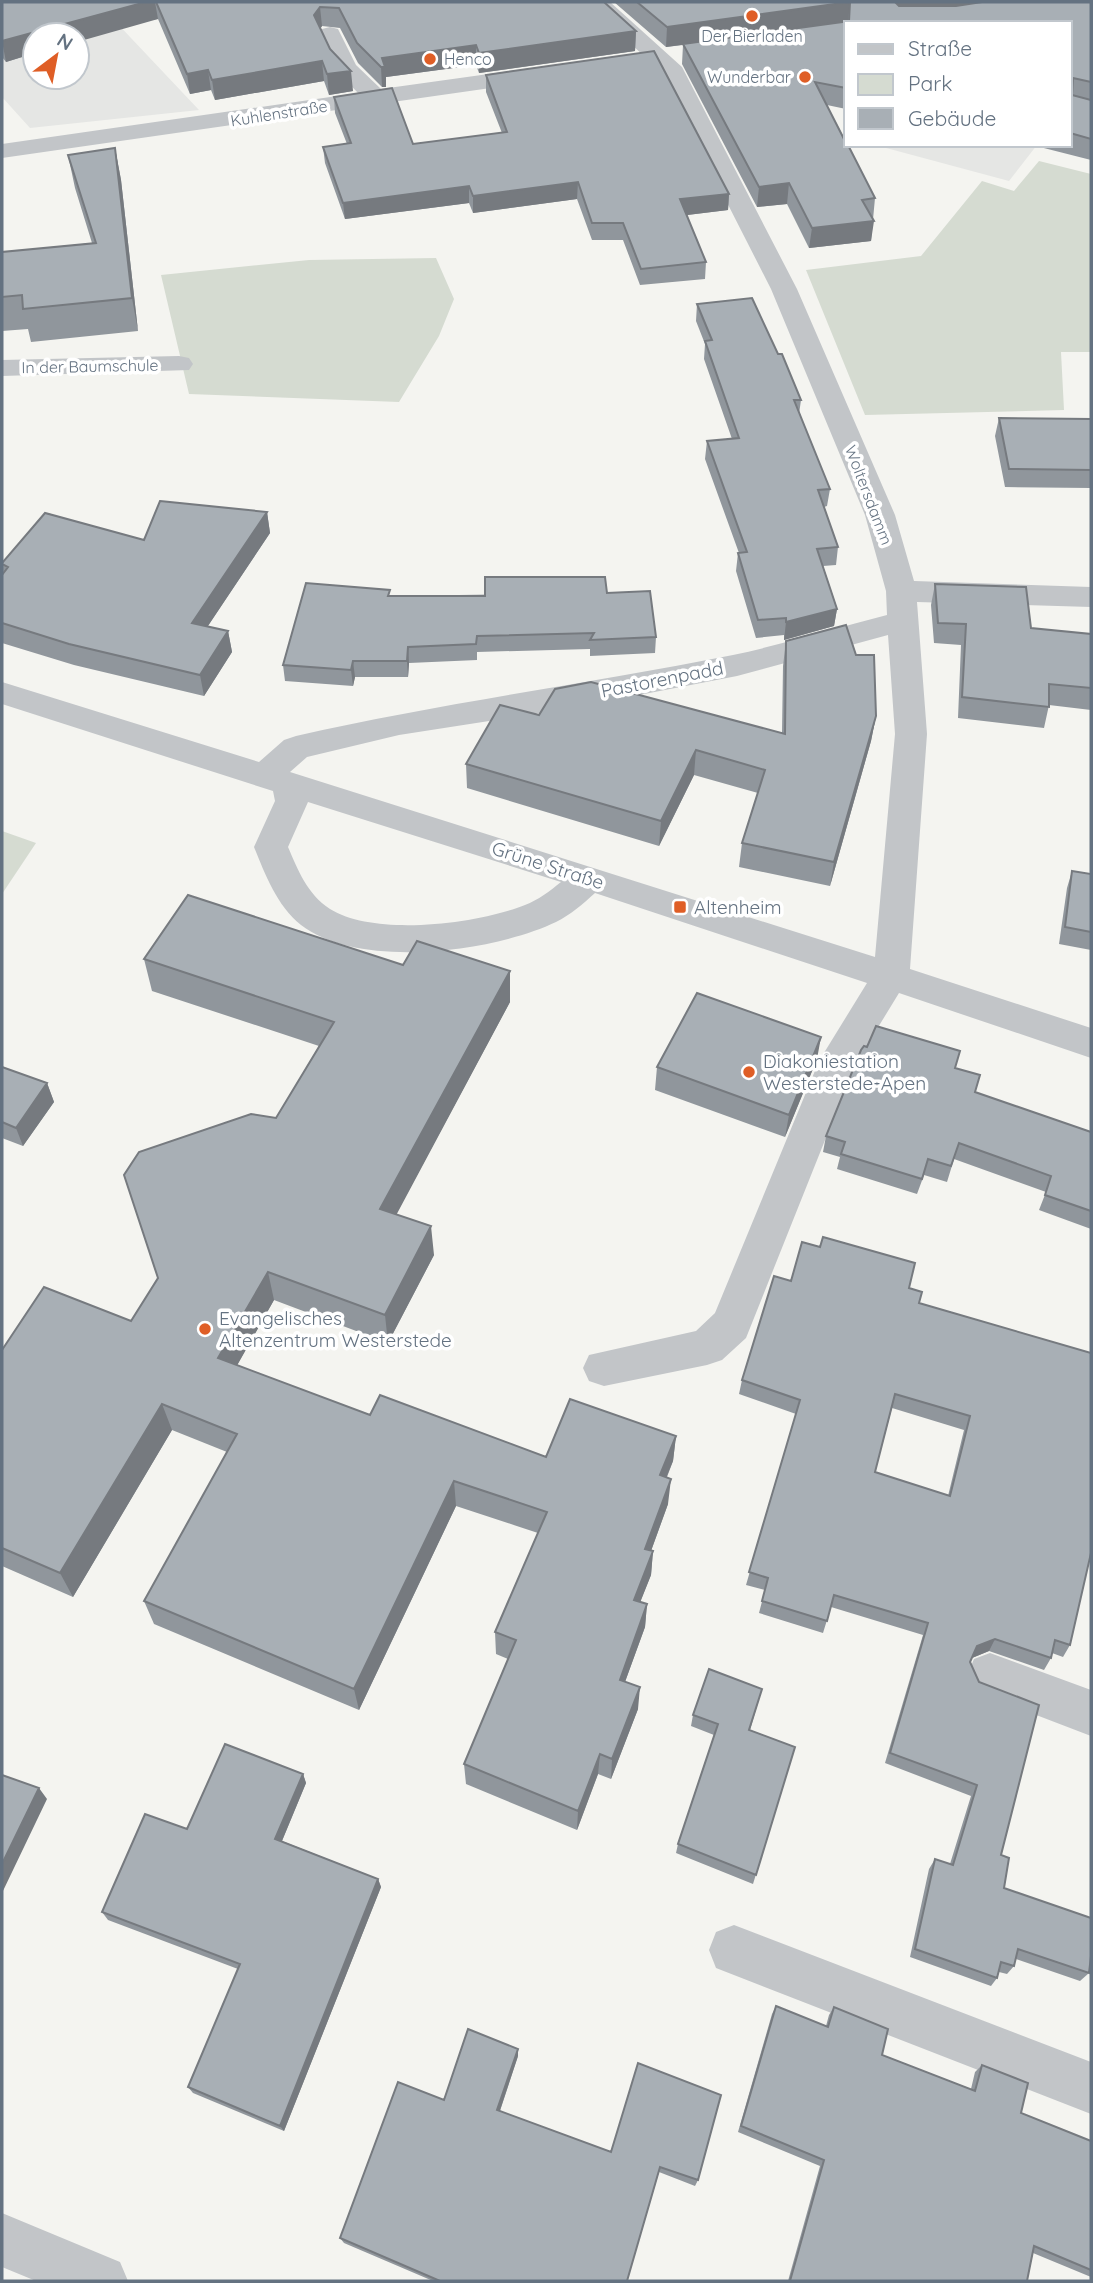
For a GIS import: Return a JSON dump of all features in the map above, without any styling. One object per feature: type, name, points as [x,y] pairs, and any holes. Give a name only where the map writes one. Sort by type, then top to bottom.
[{"type":"street","name":"Woltersdamm","points":[[597,2],[670,67],[784,289],[880,516],[901,606],[911,734],[891,975]]},
{"type":"street","points":[[330,34],[346,68],[367,86],[373,99]]},
{"type":"street","name":"Kuhlenstraße","points":[[2,150],[564,70]]},
{"type":"street","name":"In der Baumschule","points":[[2,368],[179,364]]},
{"type":"street","name":"Pastorenpadd","points":[[277,779],[296,748],[399,724],[572,697],[737,664],[901,606],[1091,597]]},
{"type":"street","name":"Grüne Straße","points":[[2,692],[891,975],[1091,1043]]},
{"type":"street","points":[[277,779],[292,802],[271,847],[291,893],[325,923],[378,937],[436,936],[492,928],[538,915],[589,878]]},
{"type":"street","points":[[604,1368],[707,1347],[731,1325],[838,1060],[891,975]]},
{"type":"street","points":[[990,1675],[1091,1713]]},
{"type":"street","points":[[734,1950],[1091,2088]]},
{"type":"street","points":[[2,2240],[101,2281]]},
{"type":"shaded area","points":[[2,2],[97,2],[199,110],[30,128],[2,97]]},
{"type":"shaded area","points":[[882,147],[1035,147],[1009,181]]},
{"type":"green space","points":[[1039,161],[1091,174],[1091,352],[1061,352],[1064,410],[865,415],[806,270],[921,256],[982,181],[1014,191]]},
{"type":"green space","points":[[436,258],[454,299],[439,336],[399,402],[189,394],[161,275],[309,260]]},
{"type":"green space","points":[[2,831],[36,843],[2,894]]},
{"type":"building","points":[[2,2],[146,2],[76,21],[21,21],[21,36],[2,41]]},
{"type":"building","points":[[156,2],[604,2],[636,31],[479,53],[476,45],[382,58],[385,67],[381,67],[357,43],[339,8],[320,7],[314,15],[330,49],[351,71],[327,74],[322,61],[212,80],[208,70],[187,74]]},
{"type":"building","points":[[637,2],[850,2],[667,27]]},
{"type":"building","points":[[850,2],[898,2],[896,3],[899,6],[956,6],[982,2],[1091,2],[1091,82],[1073,78],[1072,95],[1072,21],[849,21]]},
{"type":"building","points":[[844,22],[844,88],[815,82],[844,139],[844,147],[849,147],[875,198],[862,200],[874,221],[812,228],[789,183],[759,187],[683,44]]},
{"type":"building","points":[[654,51],[729,194],[680,199],[706,262],[641,269],[623,223],[592,223],[578,182],[473,196],[469,186],[343,203],[323,147],[351,143],[334,97],[392,88],[413,144],[507,132],[486,75]]},
{"type":"building","points":[[1072,95],[1091,100],[1091,139],[1072,134]]},
{"type":"building","points":[[115,148],[132,298],[23,309],[22,295],[2,297],[2,252],[96,243],[68,155]]},
{"type":"building","points":[[752,298],[778,354],[782,354],[801,400],[794,400],[830,489],[818,490],[838,547],[817,549],[837,609],[786,622],[786,618],[758,620],[738,553],[747,552],[707,441],[739,438],[705,341],[712,340],[697,304]]},
{"type":"building","points":[[999,418],[1091,419],[1091,470],[1009,469]]},
{"type":"building","points":[[160,501],[267,512],[192,623],[228,631],[200,675],[69,644],[2,623],[2,575],[8,567],[2,563],[45,513],[144,540]]},
{"type":"building","points":[[485,577],[605,577],[607,593],[650,591],[656,637],[590,640],[594,633],[477,636],[476,644],[408,647],[407,661],[353,661],[351,670],[283,665],[306,583],[390,590],[388,596],[485,596]]},
{"type":"building","points":[[935,584],[1026,587],[1031,628],[1091,634],[1091,688],[1049,684],[1049,707],[962,697],[966,624],[938,623]]},
{"type":"building","points":[[846,625],[856,655],[874,655],[876,716],[834,862],[742,843],[765,770],[696,750],[661,821],[466,764],[500,705],[539,715],[555,689],[591,682],[785,734],[786,641]]},
{"type":"building","points":[[1072,871],[1091,874],[1091,932],[1065,927]]},
{"type":"building","name":"Evangelisches Altenzentrum Westerstede","points":[[188,895],[403,965],[417,941],[510,971],[380,1209],[431,1226],[385,1315],[268,1272],[218,1358],[370,1415],[380,1395],[546,1457],[570,1399],[676,1436],[660,1475],[671,1479],[645,1549],[653,1551],[634,1600],[647,1604],[620,1680],[640,1687],[612,1759],[600,1754],[578,1811],[464,1764],[516,1640],[495,1632],[547,1512],[454,1481],[354,1689],[144,1601],[237,1434],[162,1404],[60,1573],[2,1548],[2,1350],[44,1287],[131,1321],[158,1278],[124,1175],[139,1152],[251,1114],[276,1118],[334,1022],[144,959]]},
{"type":"building","points":[[697,993],[821,1037],[789,1115],[657,1067]]},
{"type":"building","points":[[876,1026],[960,1051],[955,1068],[980,1075],[975,1092],[1091,1132],[1091,1211],[1045,1195],[1051,1176],[959,1143],[951,1166],[928,1159],[922,1179],[841,1154],[845,1142],[826,1136],[861,1050],[864,1046],[867,1047]]},
{"type":"building","points":[[2,1067],[47,1083],[16,1128],[2,1122]]},
{"type":"building","points":[[823,1237],[915,1263],[909,1288],[922,1292],[919,1303],[1091,1353],[1091,1553],[1070,1645],[1055,1640],[1051,1658],[995,1639],[977,1646],[970,1662],[979,1682],[1039,1705],[1001,1855],[1009,1858],[1004,1888],[1091,1918],[1089,1973],[1018,1949],[1014,1966],[1001,1962],[997,1978],[915,1949],[935,1859],[953,1865],[977,1785],[890,1753],[928,1623],[834,1595],[827,1621],[762,1601],[768,1578],[749,1572],[800,1400],[742,1380],[774,1276],[791,1281],[802,1242],[820,1247]],"holes":[[[895,1394],[970,1416],[950,1496],[875,1472]]]},
{"type":"building","points":[[709,1669],[762,1689],[749,1730],[795,1747],[756,1875],[678,1844],[718,1724],[693,1715]]},
{"type":"building","points":[[225,1744],[303,1774],[275,1839],[378,1879],[280,2126],[188,2087],[240,1964],[102,1912],[145,1814],[187,1829]]},
{"type":"building","points":[[2,1775],[39,1788],[2,1864]]},
{"type":"building","points":[[776,2006],[828,2027],[834,2007],[888,2029],[882,2055],[975,2091],[982,2065],[1028,2083],[1021,2113],[1091,2141],[1091,2270],[1034,2246],[1027,2281],[790,2281],[824,2160],[741,2126]]},
{"type":"building","points":[[468,2029],[518,2049],[497,2110],[611,2152],[638,2063],[721,2095],[698,2180],[660,2167],[627,2281],[440,2281],[340,2238],[398,2082],[444,2100]]},
{"type":"place","name":"Der Bierladen","points":[[752,16]]},
{"type":"place","name":"Henco","points":[[430,59]]},
{"type":"place","name":"Wunderbar","points":[[805,77]]},
{"type":"place","name":"Altenheim","points":[[680,907]]},
{"type":"place","name":"Diakoniestation Westerstede-Apen","points":[[749,1072]]},
{"type":"place","name":"Evangelisches Altenzentrum Westerstede","points":[[205,1329]]}]
